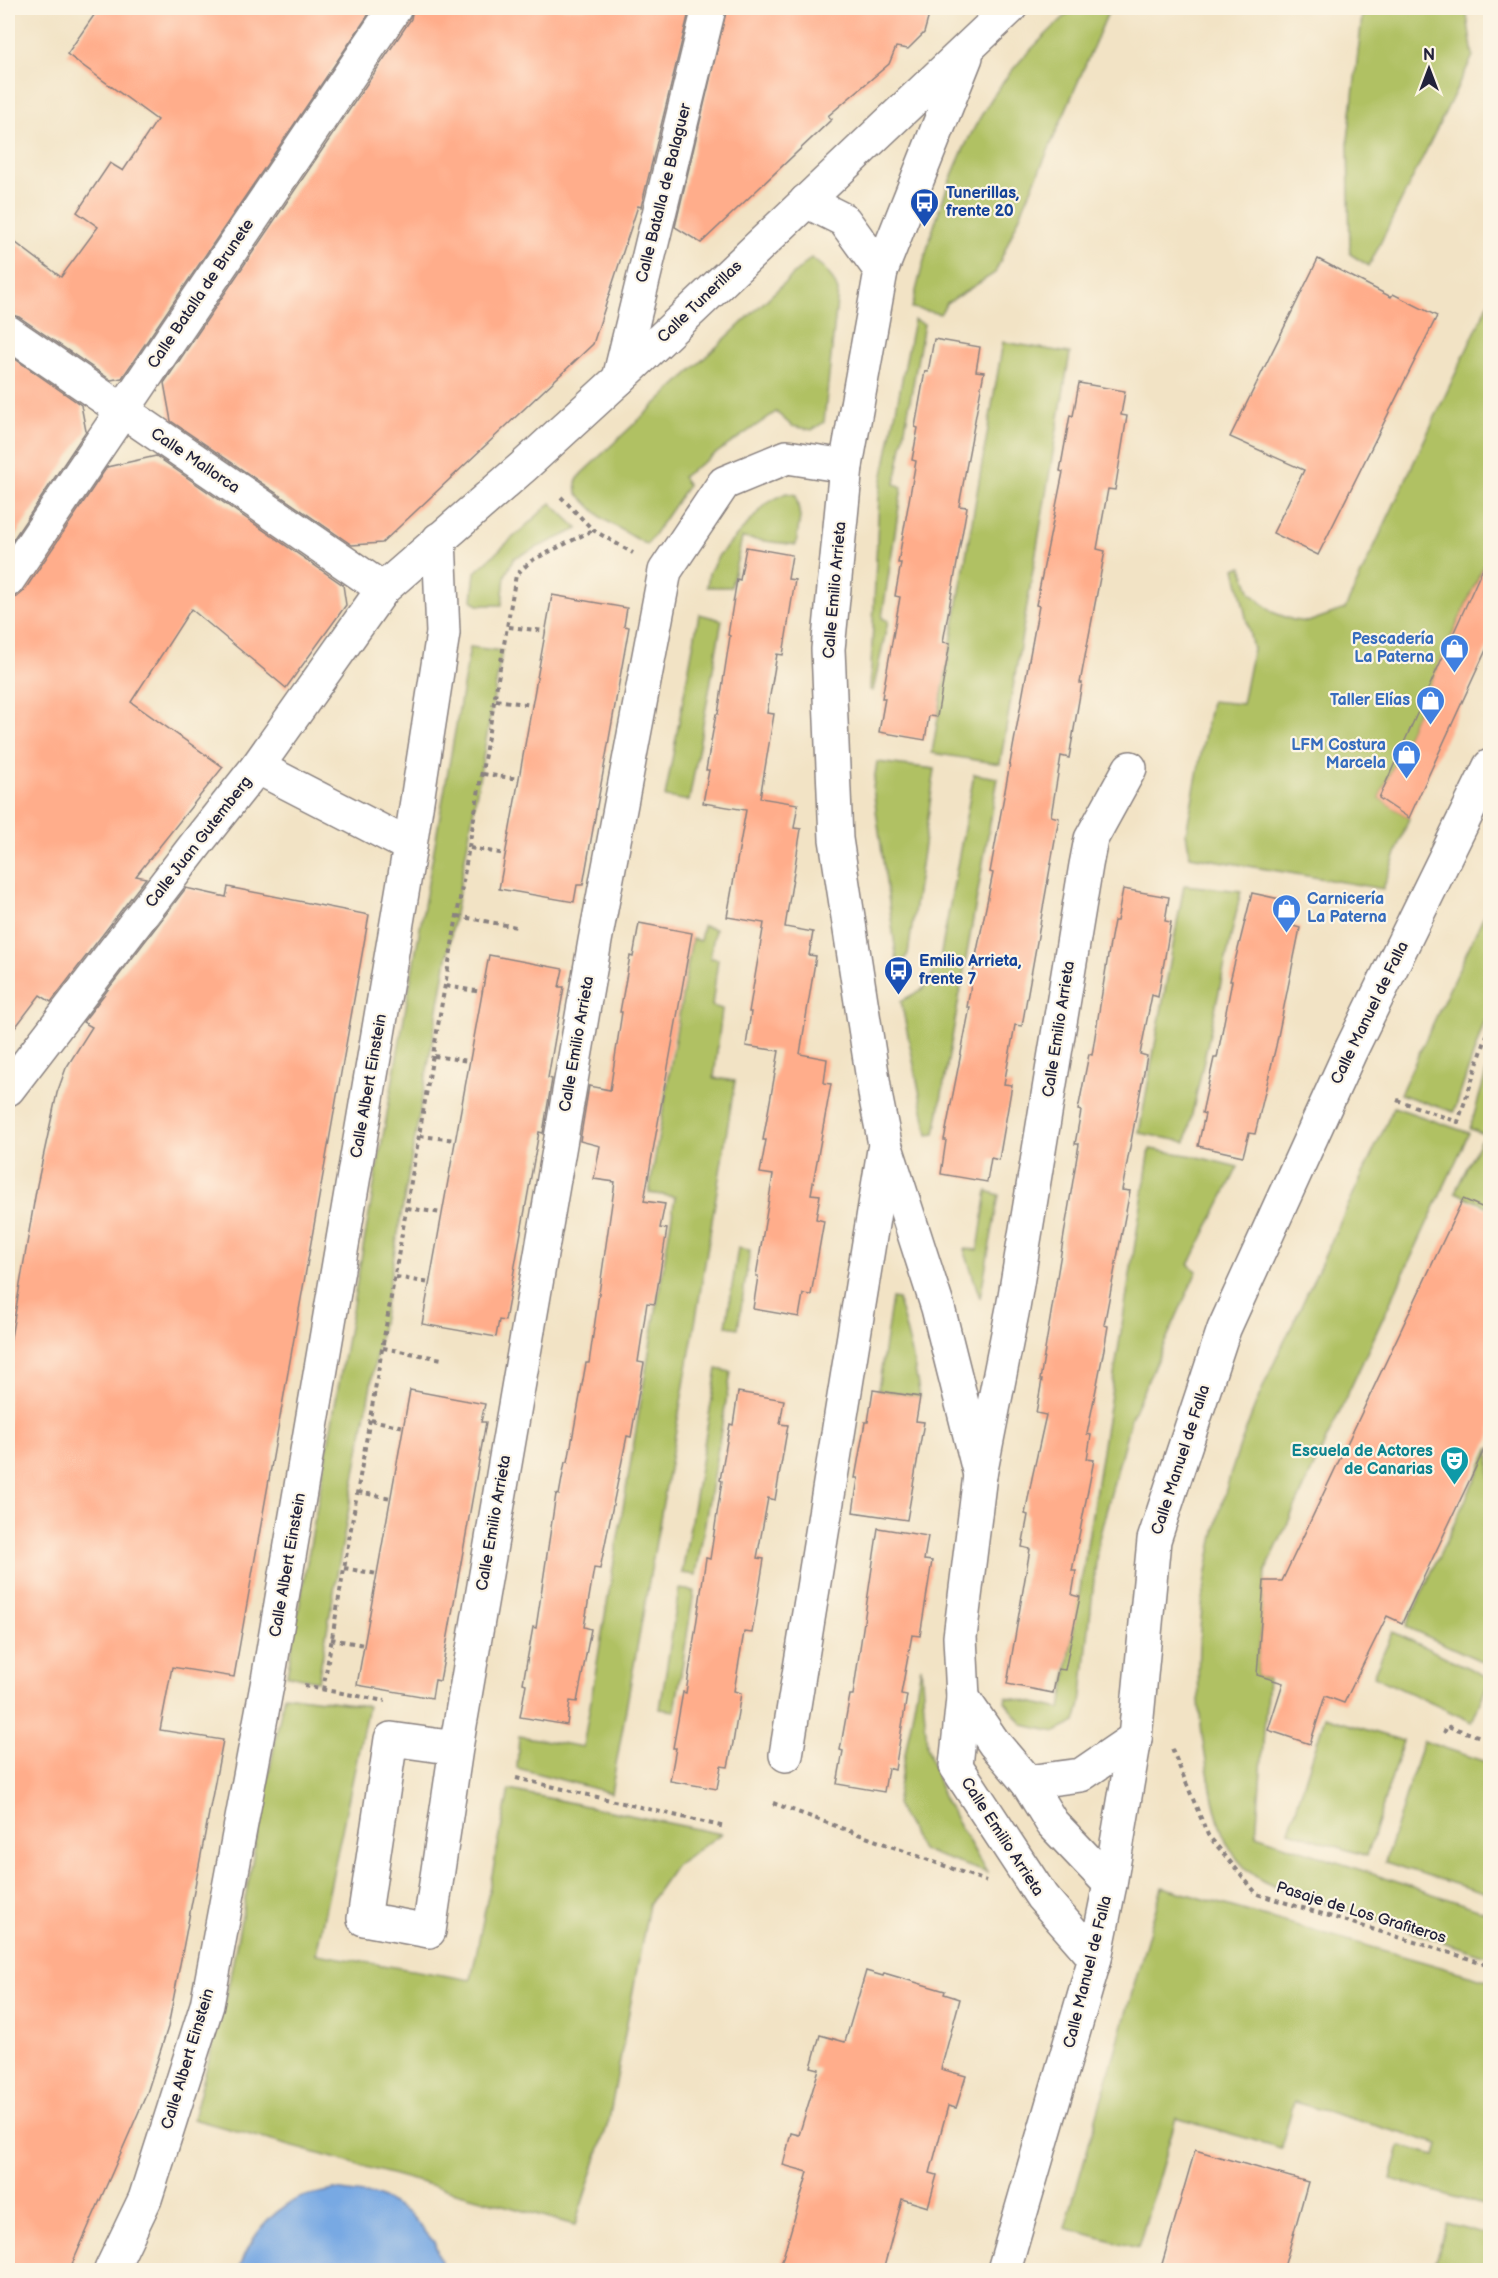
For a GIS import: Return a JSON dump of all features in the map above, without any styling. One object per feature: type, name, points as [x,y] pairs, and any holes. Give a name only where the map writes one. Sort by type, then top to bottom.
[{"type":"street","name":"Calle Batalla de Brunete","points":[[8,580],[395,8]]},
{"type":"street","name":"Calle Batalla de Balaguer","points":[[619,379],[709,8]]},
{"type":"street","name":"Calle Tunerillas","points":[[383,589],[523,467],[619,379],[1010,8]]},
{"type":"street","name":"Calle Emilio Arrieta","points":[[970,46],[880,271],[846,466],[828,648],[836,840],[876,1099],[885,1144],[938,1308],[980,1475]]},
{"type":"street","points":[[806,201],[844,220],[880,271]]},
{"type":"street","name":"Calle Mallorca","points":[[8,333],[383,589]]},
{"type":"street","name":"Calle Emilio Arrieta","points":[[456,1748],[391,1739],[364,1919],[429,1931],[456,1748],[595,941],[665,571],[724,483],[787,457],[846,466]]},
{"type":"street","name":"Calle Albert Einstein","points":[[111,2271],[145,2199],[207,2005],[268,1680],[410,846],[443,633],[439,539]]},
{"type":"street","name":"Calle Juan Gutemberg","points":[[8,1089],[257,767],[383,589]]},
{"type":"street","name":"Calle Manuel de Falla","points":[[1004,2271],[1095,1958],[1135,1738],[1154,1540],[1224,1329],[1350,1052],[1491,766]]},
{"type":"street","points":[[257,767],[410,846]]},
{"type":"street","name":"Calle Emilio Arrieta","points":[[1095,1958],[1042,1898],[956,1766],[963,1698],[960,1637],[980,1475],[1013,1308],[1091,839],[1130,768]]},
{"type":"street","name":"Calle Emilio Arrieta","points":[[786,1755],[885,1144]]},
{"type":"street","points":[[963,1698],[994,1743],[1027,1782],[1052,1823],[1110,1884]]},
{"type":"street","points":[[1027,1782],[1081,1775],[1135,1738]]},
{"type":"path","points":[[561,497],[593,530],[665,571]]},
{"type":"path","points":[[323,1690],[509,627],[516,575],[531,561],[593,530]]},
{"type":"path","points":[[509,627],[546,631]]},
{"type":"path","points":[[496,700],[532,705]]},
{"type":"path","points":[[483,774],[519,779]]},
{"type":"path","points":[[470,848],[506,854]]},
{"type":"path","points":[[458,916],[516,927]]},
{"type":"path","points":[[446,986],[482,992]]},
{"type":"path","points":[[1397,1100],[1458,1122],[1491,1026]]},
{"type":"path","points":[[434,1056],[469,1061]]},
{"type":"path","points":[[420,1136],[455,1140]]},
{"type":"path","points":[[407,1208],[442,1214]]},
{"type":"path","points":[[396,1277],[430,1283]]},
{"type":"path","points":[[382,1348],[442,1359]]},
{"type":"path","points":[[371,1420],[404,1427]]},
{"type":"path","points":[[358,1492],[391,1498]]},
{"type":"path","points":[[344,1568],[377,1574]]},
{"type":"path","points":[[331,1639],[364,1645]]},
{"type":"path","points":[[268,1680],[386,1701]]},
{"type":"path","points":[[1443,1733],[1447,1726],[1491,1740]]},
{"type":"path","name":"Pasaje de Los Grafiteros","points":[[1168,1739],[1208,1835],[1257,1893],[1491,1965]]},
{"type":"path","points":[[516,1778],[725,1827]]},
{"type":"path","points":[[773,1803],[993,1884]]},
{"type":"green space","points":[[1074,8],[1110,8],[995,273],[947,303],[940,314],[912,308],[937,215],[975,126],[991,99],[1017,64]]},
{"type":"green space","points":[[1363,8],[1466,8],[1473,56],[1369,266],[1350,254],[1348,140]]},
{"type":"green space","points":[[811,258],[827,272],[838,291],[824,422],[812,430],[792,426],[776,412],[682,477],[688,485],[647,545],[603,519],[577,493],[576,482],[581,474]]},
{"type":"green space","points":[[1490,300],[1490,551],[1379,798],[1409,818],[1383,889],[1190,856],[1186,833],[1211,701],[1242,704],[1253,649],[1235,568],[1242,567],[1251,593],[1272,612],[1293,620],[1308,622],[1345,609]]},
{"type":"green space","points":[[914,320],[924,324],[895,484],[902,487],[882,618],[888,621],[873,691],[870,690],[879,495]]},
{"type":"green space","points":[[1003,342],[1070,353],[1000,764],[932,753]]},
{"type":"green space","points":[[786,493],[796,495],[800,517],[796,545],[742,538],[731,587],[707,587],[709,573],[719,555],[767,503]]},
{"type":"green space","points":[[551,503],[578,529],[514,558],[505,576],[502,605],[478,605],[472,600],[475,572]]},
{"type":"green space","points":[[699,614],[722,620],[689,801],[665,797]]},
{"type":"green space","points":[[470,647],[502,651],[318,1681],[287,1675]]},
{"type":"green space","points":[[877,762],[935,769],[908,954],[898,968],[873,788]]},
{"type":"green space","points":[[974,774],[998,778],[935,1134],[928,1135],[901,1001],[923,989],[939,964]]},
{"type":"green space","points":[[1184,885],[1241,891],[1186,1142],[1139,1133]]},
{"type":"green space","points":[[1490,902],[1490,1018],[1486,1017],[1454,1112],[1400,1094]]},
{"type":"green space","points":[[703,926],[715,929],[710,958],[718,959],[712,1006],[722,1009],[714,1078],[735,1081],[696,1318],[611,1793],[517,1768],[519,1736],[583,1747],[675,1197],[649,1193],[692,939],[700,941]]},
{"type":"green space","points":[[1490,1059],[1490,1136],[1470,1129]]},
{"type":"green space","points":[[1394,1107],[1469,1133],[1265,1572],[1257,1675],[1268,1679],[1256,1835],[1490,1913],[1490,1957],[1290,1893],[1261,1880],[1247,1870],[1227,1843],[1221,1828],[1212,1795],[1200,1717],[1198,1672],[1205,1583],[1213,1539],[1237,1453],[1265,1383]]},
{"type":"green space","points":[[1480,1141],[1490,1141],[1490,1208],[1455,1192]]},
{"type":"green space","points":[[1150,1149],[1194,1156],[1238,1167],[1189,1265],[1197,1271],[1131,1418],[1098,1542],[1081,1704],[1076,1722],[1056,1732],[1023,1725],[1005,1701],[1006,1697],[1061,1709]]},
{"type":"green space","points":[[987,1191],[999,1195],[980,1298],[964,1249],[978,1250]]},
{"type":"green space","points":[[738,1248],[750,1250],[738,1328],[726,1326]]},
{"type":"green space","points":[[892,1298],[898,1299],[912,1353],[920,1397],[878,1390]]},
{"type":"green space","points":[[717,1369],[731,1372],[696,1575],[682,1573]]},
{"type":"green space","points":[[1490,1447],[1490,1665],[1406,1627]]},
{"type":"green space","points":[[679,1589],[694,1591],[675,1711],[660,1709]]},
{"type":"green space","points":[[1393,1632],[1490,1678],[1472,1722],[1373,1676]]},
{"type":"green space","points":[[921,1667],[927,1746],[943,1797],[987,1873],[921,1850],[896,1804]]},
{"type":"green space","points":[[284,1695],[368,1706],[316,1954],[471,1980],[509,1790],[721,1834],[676,1865],[649,1904],[609,2120],[575,2225],[193,2119],[229,1983]]},
{"type":"green space","points":[[1325,1717],[1403,1741],[1367,1856],[1289,1831]]},
{"type":"green space","points":[[1423,1741],[1490,1763],[1490,1895],[1385,1862]]},
{"type":"green space","points":[[1162,1887],[1490,1981],[1490,2207],[1391,2179],[1400,2146],[1436,2155],[1439,2144],[1294,2102],[1281,2148],[1176,2118],[1138,2248],[1065,2228]]},
{"type":"green space","points":[[1447,2223],[1490,2235],[1490,2270],[1433,2270]]},
{"type":"water","points":[[334,2190],[378,2196],[410,2214],[434,2242],[444,2270],[239,2270],[254,2238],[277,2212],[301,2197]]},
{"type":"building","points":[[99,8],[103,11],[106,8],[373,8],[122,378],[111,380],[19,317],[8,314],[8,237],[61,277],[98,227],[77,212],[110,163],[123,171],[157,120],[67,54]]},
{"type":"building","points":[[413,8],[690,8],[641,207],[638,206],[593,344],[382,543],[352,545],[171,421],[164,383],[411,19]]},
{"type":"building","points":[[727,8],[931,8],[924,33],[908,49],[896,47],[889,64],[828,116],[832,119],[701,243],[675,227]]},
{"type":"building","points":[[1318,259],[1391,297],[1393,294],[1437,316],[1318,555],[1273,533],[1304,470],[1230,437]]},
{"type":"building","points":[[934,339],[980,347],[976,371],[984,372],[959,506],[967,507],[943,642],[950,643],[937,717],[929,716],[925,740],[879,732],[885,698],[882,698],[900,597],[895,596],[901,563],[898,563],[916,461],[912,460],[918,428],[915,427],[925,371],[928,372]]},
{"type":"building","points":[[8,354],[81,405],[86,431],[8,547]]},
{"type":"building","points":[[1079,383],[1125,391],[1121,415],[1127,416],[1115,490],[1108,489],[1097,549],[1105,551],[1080,683],[1082,683],[1069,758],[1061,756],[1051,816],[1059,818],[1022,1026],[1015,1025],[1004,1084],[1012,1085],[999,1160],[991,1158],[987,1182],[941,1174],[946,1140],[944,1140],[970,1007],[967,1007],[993,873],[990,872],[1039,606],[1036,605],[1063,472],[1060,471],[1070,415],[1073,416]]},
{"type":"building","points":[[156,456],[343,585],[346,605],[286,688],[191,609],[131,702],[223,767],[136,876],[146,878],[51,1002],[40,995],[8,1037],[8,640],[13,633],[8,629],[8,599],[17,597],[24,591],[107,467]]},
{"type":"building","points":[[746,547],[792,555],[788,579],[795,580],[783,655],[777,654],[767,713],[774,714],[760,798],[798,804],[794,828],[801,829],[785,927],[813,932],[809,955],[816,956],[800,1054],[827,1059],[824,1083],[831,1084],[811,1194],[820,1195],[816,1219],[824,1221],[811,1295],[803,1294],[799,1317],[753,1309],[758,1276],[756,1276],[773,1175],[760,1173],[766,1140],[763,1140],[779,1051],[746,1046],[751,1012],[749,1012],[764,923],[727,917],[746,810],[703,803],[709,770],[706,770],[716,714],[718,714],[737,579],[740,580]]},
{"type":"building","points":[[1491,550],[1491,639],[1409,818],[1379,798]]},
{"type":"building","points":[[552,595],[627,608],[624,626],[629,627],[583,885],[577,885],[574,902],[499,889]]},
{"type":"building","points":[[228,887],[369,915],[234,1677],[172,1667],[160,1730],[223,1740],[168,2027],[147,2093],[69,2271],[8,2271],[8,1355],[37,1185],[57,1093],[66,1068],[92,1027],[83,1022],[186,888],[226,897]]},
{"type":"building","points":[[1123,889],[1169,897],[1165,921],[1171,922],[1158,997],[1152,995],[1140,1054],[1147,1056],[1122,1190],[1130,1191],[1104,1325],[1108,1326],[1087,1434],[1091,1435],[1087,1459],[1094,1460],[1072,1571],[1076,1571],[1072,1595],[1080,1597],[1065,1670],[1058,1669],[1053,1693],[1007,1684],[1030,1549],[1022,1547],[1028,1515],[1025,1514],[1046,1415],[1036,1413],[1079,1144],[1075,1144],[1081,1111],[1078,1110],[1089,1054],[1092,1055],[1111,937],[1114,921],[1117,921]]},
{"type":"building","points":[[1252,893],[1298,903],[1293,926],[1300,928],[1255,1134],[1249,1133],[1243,1156],[1198,1146],[1205,1114],[1202,1113],[1214,1058],[1217,1058],[1232,981],[1230,981]]},
{"type":"building","points":[[639,923],[692,933],[644,1201],[665,1204],[660,1228],[667,1229],[655,1304],[647,1303],[638,1362],[644,1363],[631,1437],[627,1436],[600,1569],[594,1568],[584,1627],[591,1629],[577,1702],[570,1701],[567,1725],[520,1717],[526,1684],[523,1683],[533,1627],[536,1628],[556,1494],[559,1495],[565,1462],[568,1462],[586,1363],[589,1363],[615,1182],[594,1179],[600,1146],[580,1141],[589,1086],[610,1090],[622,1012],[620,1012],[630,956],[633,957]]},
{"type":"building","points":[[489,955],[563,969],[559,987],[564,987],[548,1078],[552,1079],[543,1133],[539,1132],[505,1321],[499,1320],[496,1337],[422,1324]]},
{"type":"building","points":[[1463,1199],[1491,1211],[1491,1435],[1402,1623],[1387,1616],[1344,1703],[1325,1696],[1310,1744],[1268,1730],[1283,1683],[1257,1675],[1264,1581],[1282,1581]]},
{"type":"building","points":[[410,1390],[485,1404],[481,1422],[486,1422],[440,1681],[435,1680],[432,1698],[357,1685]]},
{"type":"building","points":[[873,1390],[920,1397],[916,1421],[924,1422],[907,1520],[853,1512],[858,1478],[855,1478]]},
{"type":"building","points":[[738,1392],[784,1400],[780,1424],[788,1425],[775,1500],[768,1498],[757,1558],[764,1559],[752,1633],[744,1632],[734,1691],[741,1693],[733,1743],[728,1767],[721,1766],[717,1789],[670,1781],[676,1748],[673,1748],[683,1692],[686,1693],[706,1558],[710,1559],[722,1481],[720,1480]]},
{"type":"building","points":[[878,1528],[928,1536],[924,1560],[932,1561],[920,1636],[912,1635],[901,1694],[907,1695],[895,1770],[888,1768],[884,1792],[837,1784],[843,1751],[840,1750],[850,1695],[853,1695]]},
{"type":"building","points":[[866,1971],[883,1976],[884,1973],[945,1991],[944,1994],[960,1999],[941,2069],[966,2076],[956,2108],[948,2106],[930,2173],[937,2175],[928,2207],[902,2199],[883,2271],[779,2271],[808,2172],[783,2165],[791,2133],[799,2135],[819,2069],[811,2067],[820,2035],[845,2042]]},
{"type":"building","points":[[1195,2150],[1308,2182],[1283,2271],[1160,2271]]},
{"type":"place","name":"Tunerillas, frente 20","points":[[925,228]]},
{"type":"place","name":"Pescadería La Paterna","points":[[1455,674]]},
{"type":"place","name":"Taller Elías","points":[[1431,726]]},
{"type":"place","name":"LFM Costura Marcela","points":[[1407,780]]},
{"type":"place","name":"Carnicería La Paterna","points":[[1286,934]]},
{"type":"place","name":"Emilio Arrieta, frente 7","points":[[898,996]]},
{"type":"place","name":"Escuela de Actores de Canarias","points":[[1454,1486]]}]
